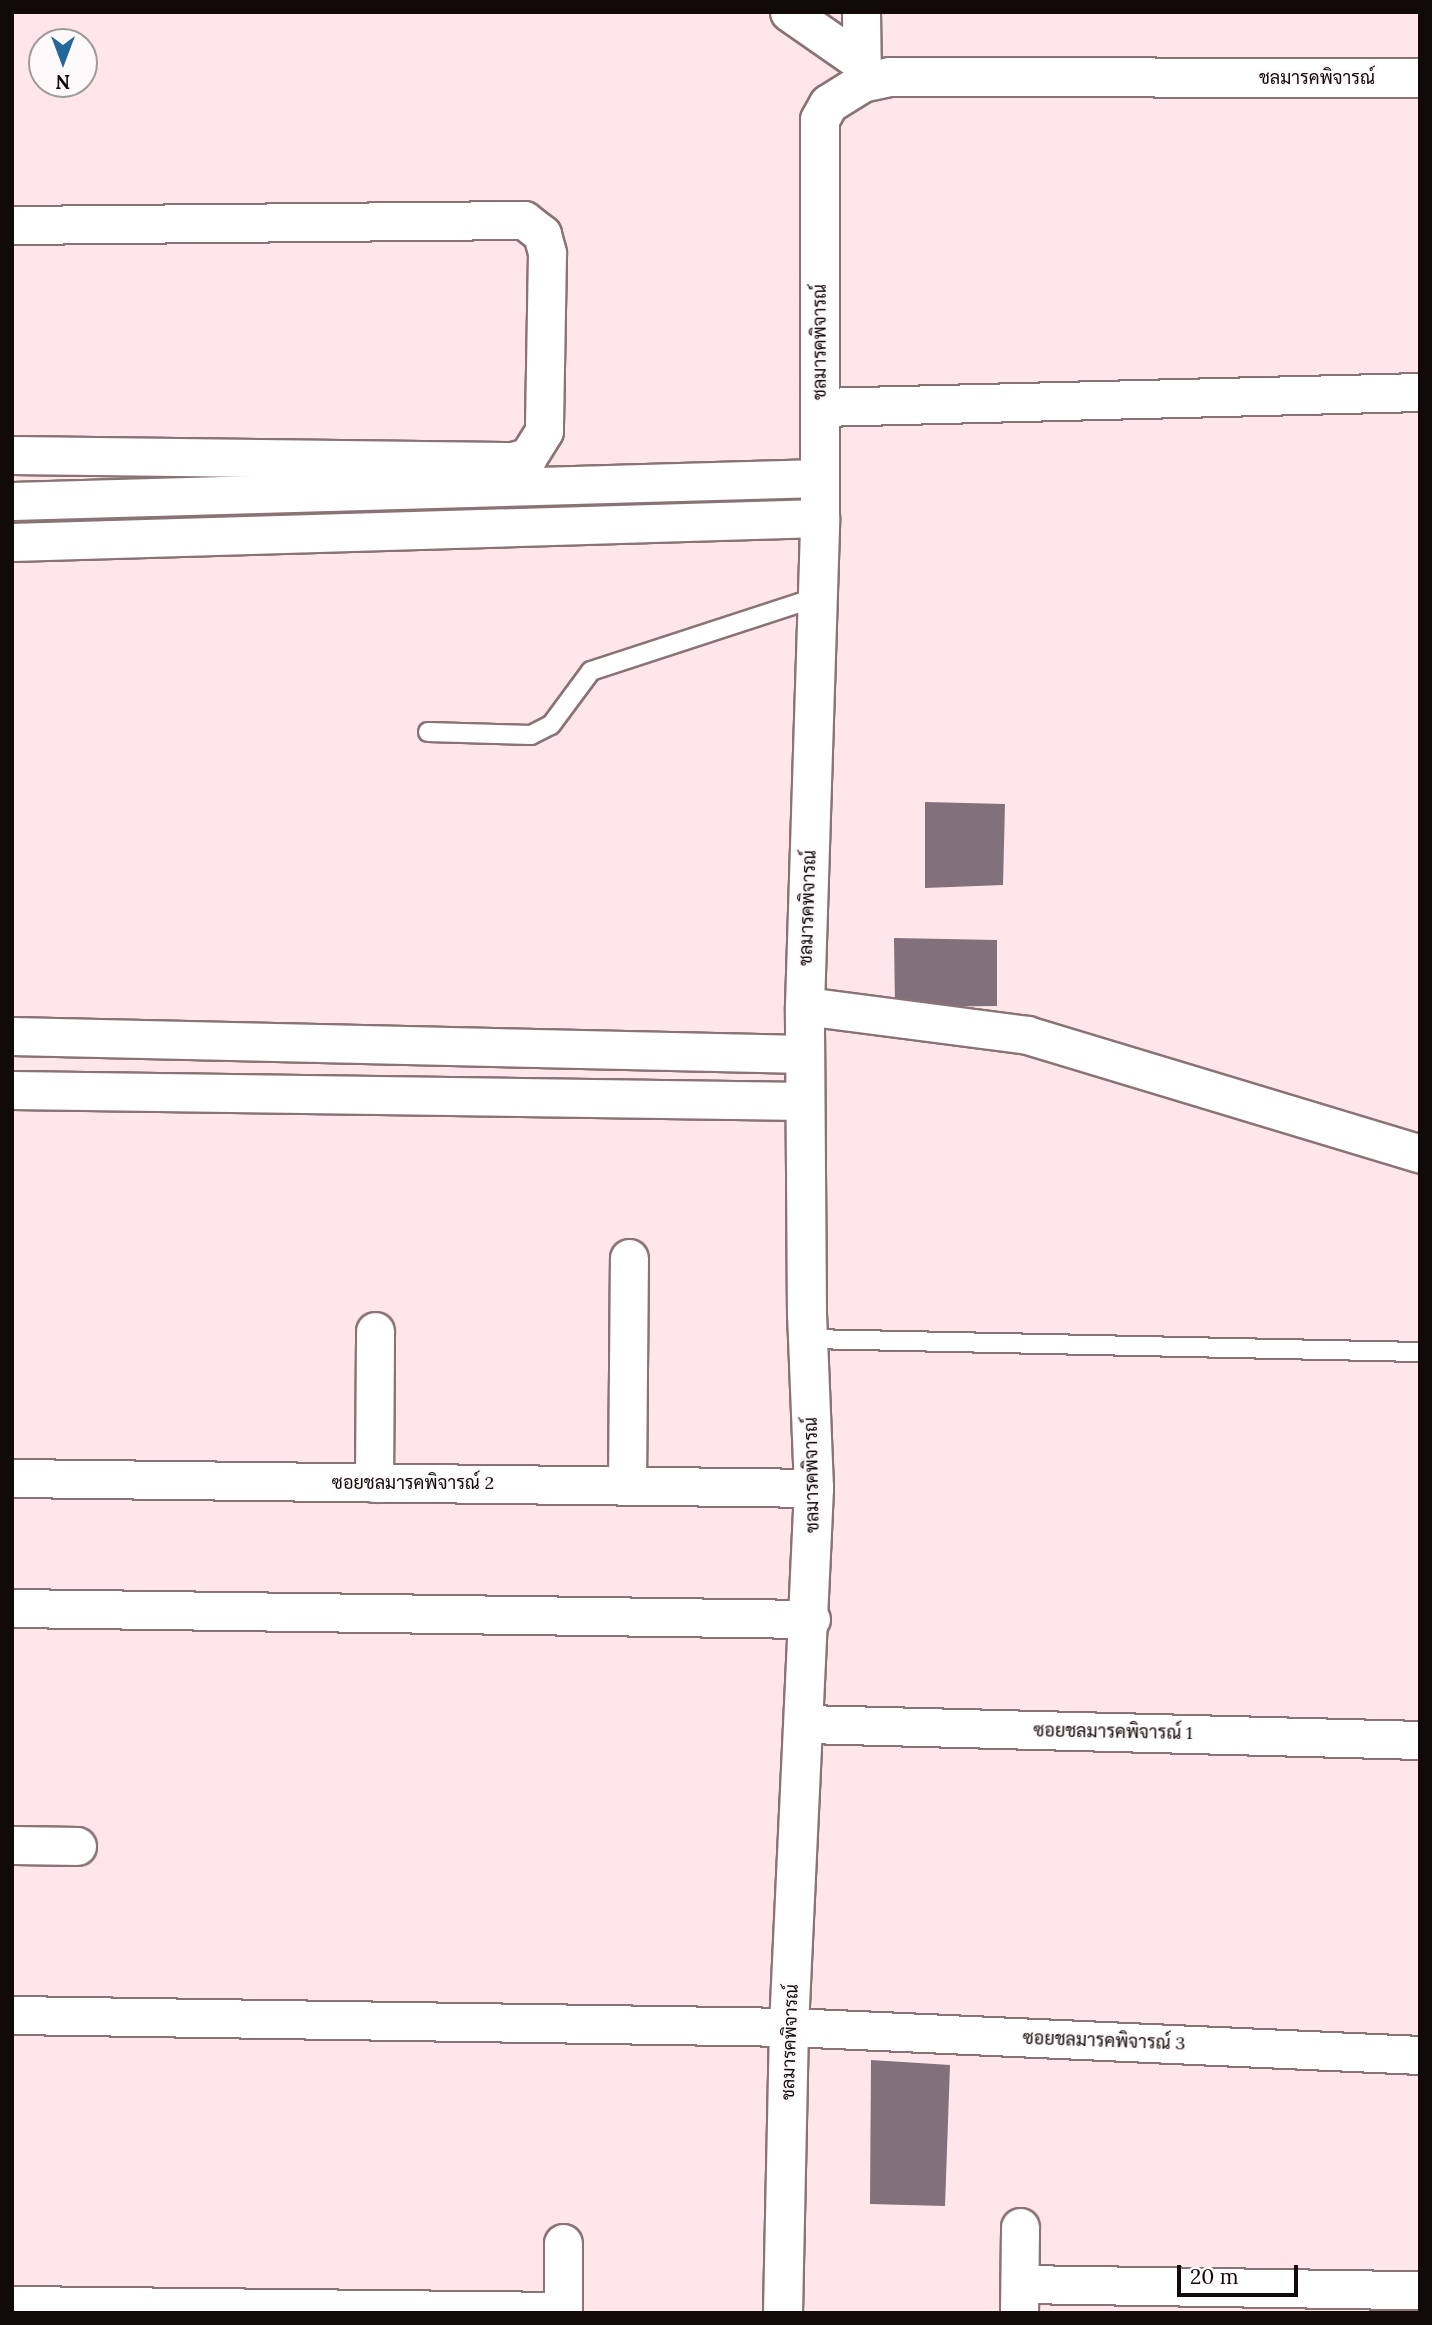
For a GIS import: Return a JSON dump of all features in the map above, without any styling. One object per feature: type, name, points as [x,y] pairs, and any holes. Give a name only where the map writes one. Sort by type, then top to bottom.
[{"type":"street","points":[[789,12],[861,73]]},
{"type":"street","points":[[861,12],[861,73]]},
{"type":"street","name":"ชลมารคพิจารณ์","points":[[783,2313],[789,2027],[811,1619],[814,1488],[809,1339],[805,1006],[820,518],[820,120],[829,104],[861,73],[890,77],[1420,78]]},
{"type":"street","points":[[12,225],[524,220],[542,234],[547,253],[544,431],[528,457],[512,461],[12,455]]},
{"type":"street","points":[[820,407],[1420,392]]},
{"type":"street","points":[[12,501],[820,478]]},
{"type":"street","points":[[12,542],[820,518]]},
{"type":"street","points":[[805,1006],[1027,1035],[1420,1154]]},
{"type":"street","points":[[12,1036],[805,1054]]},
{"type":"street","points":[[12,1090],[805,1101]]},
{"type":"street","points":[[627,1483],[629,1258]]},
{"type":"street","points":[[374,1483],[375,1331]]},
{"type":"street","name":"ซอยชลมารคพิจารณ์ 2","points":[[12,1478],[627,1483],[814,1488]]},
{"type":"street","points":[[12,1608],[811,1619]]},
{"type":"street","name":"ซอยชลมารคพิจารณ์ 1","points":[[806,1724],[1420,1740]]},
{"type":"street","points":[[12,1845],[78,1846]]},
{"type":"street","name":"ซอยชลมารคพิจารณ์ 3","points":[[12,2015],[789,2027],[1420,2055]]},
{"type":"street","points":[[1020,2227],[1020,2298],[1306,2301],[1420,2290]]},
{"type":"street","points":[[12,2305],[56,2309],[563,2312],[563,2243]]},
{"type":"lane","points":[[428,732],[531,735],[551,725],[591,671],[818,597]]},
{"type":"lane","points":[[809,1339],[1420,1352]]},
{"type":"building","points":[[925,802],[1005,804],[1003,885],[925,888]]},
{"type":"building","points":[[894,938],[997,940],[997,1006],[895,1007]]},
{"type":"building","points":[[871,2060],[950,2065],[945,2206],[870,2204]]}]
